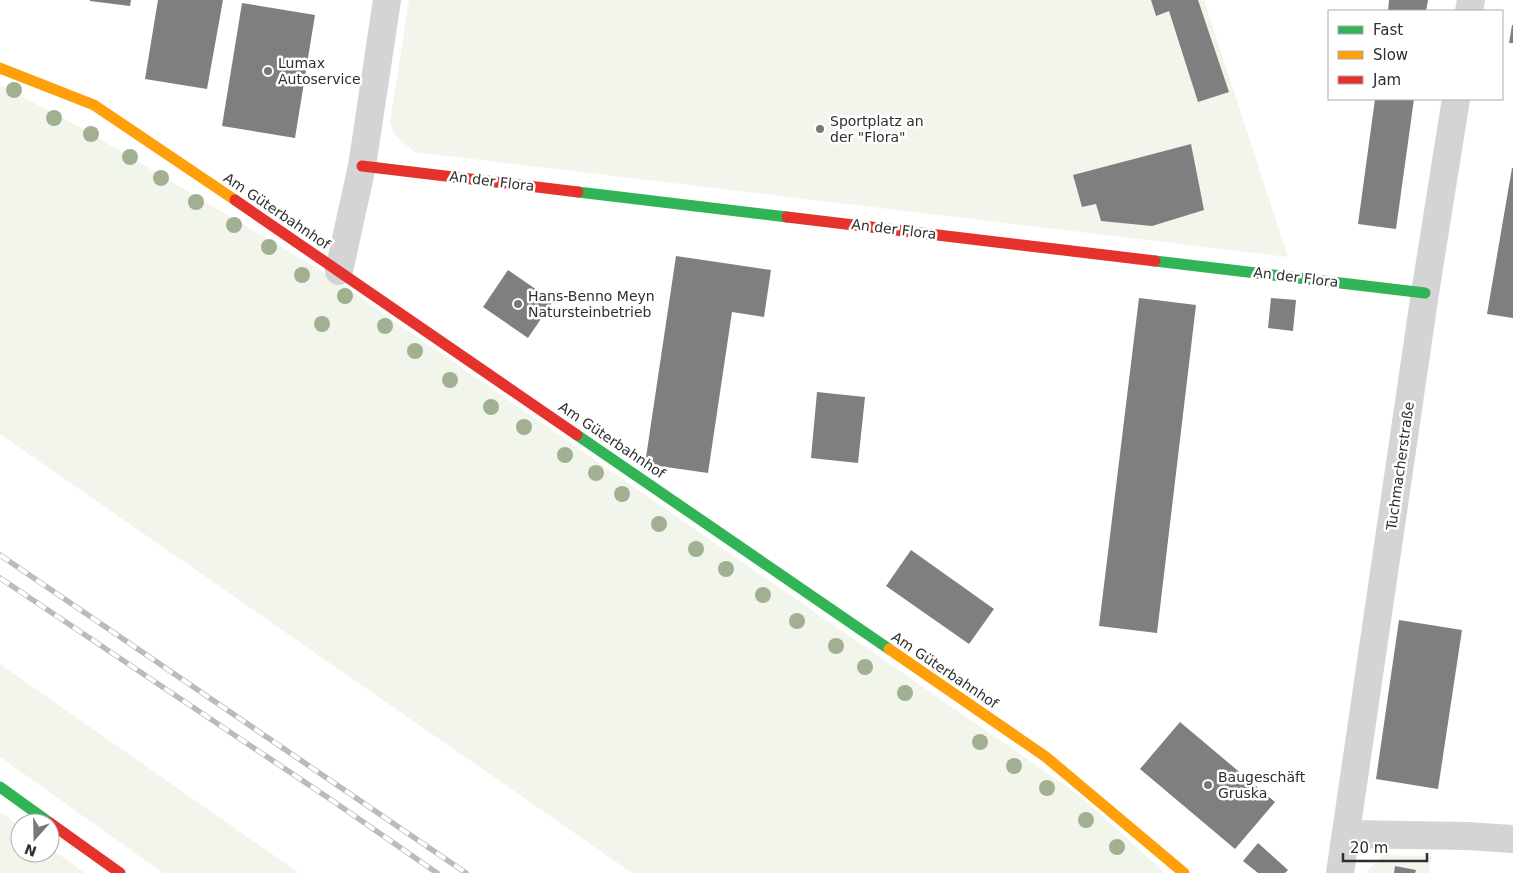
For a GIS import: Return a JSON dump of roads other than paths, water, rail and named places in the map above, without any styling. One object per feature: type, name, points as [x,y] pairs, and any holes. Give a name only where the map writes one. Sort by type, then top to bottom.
[{"type":"street","points":[[339,272],[362,166],[387,0]]},
{"type":"street","name":"Am Güterbahnhof","points":[[0,68],[94,105],[1046,757],[1184,873]]},
{"type":"street","name":"Tuchmacherstraße","points":[[1340,873],[1425,292],[1456,100]]},
{"type":"street","name":"An der Flora","points":[[362,166],[1425,292]]},
{"type":"street","points":[[0,787],[36,813]]},
{"type":"street","points":[[60,830],[120,873]]},
{"type":"street","points":[[1346,834],[1513,839]]},
{"type":"railway","points":[[0,555],[466,873]]},
{"type":"railway","points":[[0,578],[437,873]]},
{"type":"place","name":"Lumax Autoservice","points":[[268,71]]},
{"type":"place","name":"Sportplatz an der \"Flora\"","points":[[820,129]]},
{"type":"place","name":"Hans-Benno Meyn Natursteinbetrieb","points":[[518,304]]},
{"type":"place","name":"Baugeschäft Gruska","points":[[1208,785]]}]
